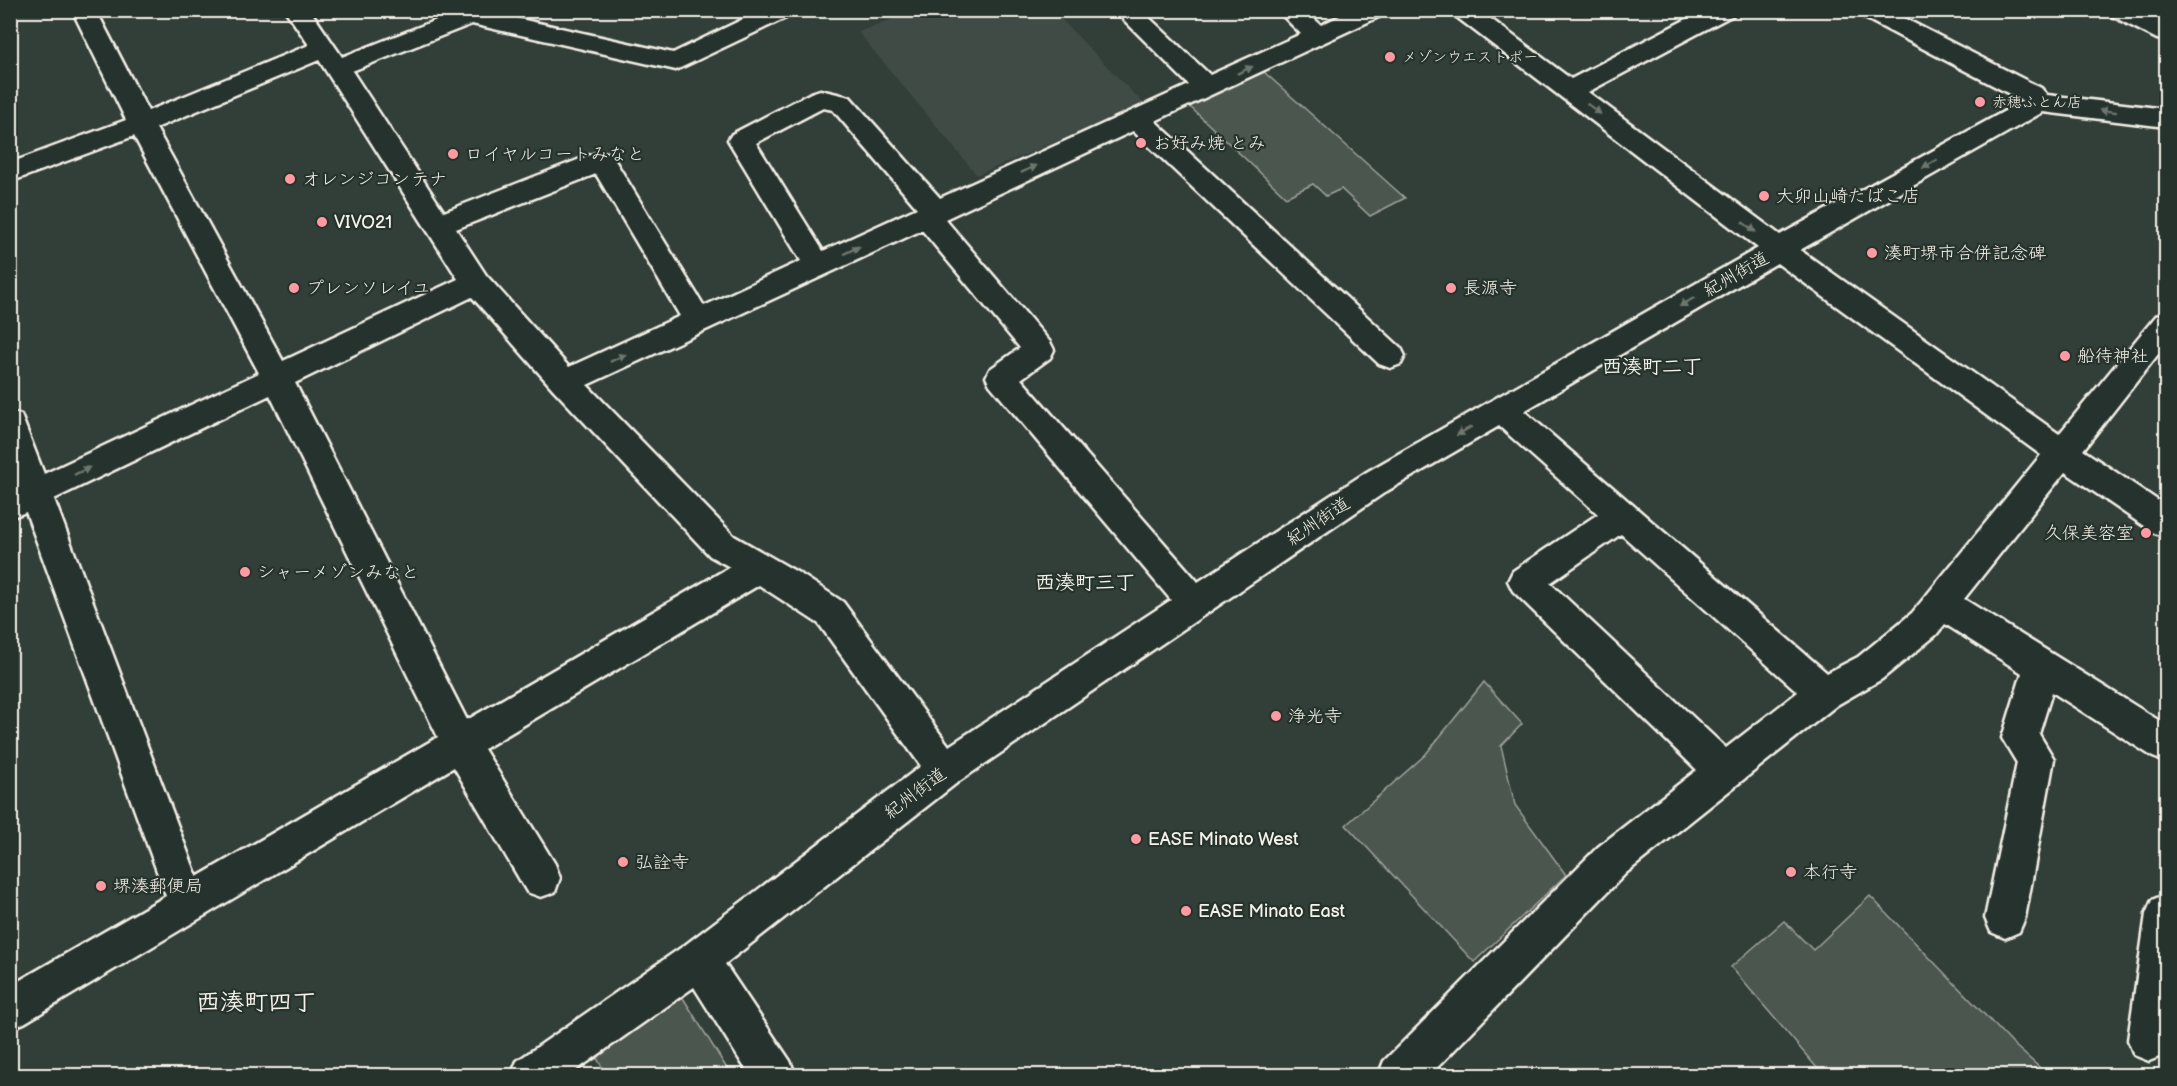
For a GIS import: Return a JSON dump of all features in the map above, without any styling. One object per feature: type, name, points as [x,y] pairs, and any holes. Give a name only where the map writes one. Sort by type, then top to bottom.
[{"type":"street","points":[[84,10],[141,124],[277,378],[460,744],[541,878]]},
{"type":"street","points":[[297,10],[476,283],[565,382],[722,546],[790,585],[831,613],[945,770]]},
{"type":"street","points":[[10,173],[141,124],[330,58],[470,16],[676,62],[783,10]]},
{"type":"street","points":[[1126,10],[1208,87]]},
{"type":"street","points":[[1289,10],[1319,36]]},
{"type":"street","points":[[565,382],[1374,10]]},
{"type":"street","points":[[1463,10],[1778,249],[2061,454],[2166,523]]},
{"type":"street","points":[[1569,91],[1724,10]]},
{"type":"street","points":[[1868,10],[2032,94],[2039,103],[2166,118]]},
{"type":"street","points":[[2119,10],[2166,33]]},
{"type":"street","points":[[2155,10],[2166,16]]},
{"type":"street","points":[[819,266],[741,140],[820,99],[841,103],[1039,350],[1001,377],[1195,603]]},
{"type":"street","name":"紀州街道","points":[[532,1076],[699,960],[945,770],[1376,482],[1778,249],[2039,103]]},
{"type":"street","points":[[1137,120],[1390,356]]},
{"type":"street","points":[[438,225],[602,161],[698,321]]},
{"type":"street","points":[[24,499],[476,283]]},
{"type":"street","points":[[1399,1076],[1612,860],[1824,693],[1870,668],[1924,624],[2166,324]]},
{"type":"street","points":[[1501,409],[1824,693]]},
{"type":"street","points":[[10,424],[24,499],[188,904]]},
{"type":"street","points":[[1622,516],[1525,581],[1725,772]]},
{"type":"street","points":[[10,1009],[760,567]]},
{"type":"street","points":[[1941,603],[2166,745]]},
{"type":"street","points":[[2005,918],[2036,759],[2020,738],[2042,666]]},
{"type":"street","points":[[2150,1040],[2166,914]]},
{"type":"street","points":[[699,960],[775,1076]]},
{"type":"shaded area","points":[[914,11],[1053,11],[1144,104],[977,175],[858,32]]},
{"type":"shaded area","points":[[1264,72],[1405,198],[1370,216],[1341,189],[1326,196],[1313,184],[1286,197],[1189,106]]},
{"type":"shaded area","points":[[1484,682],[1522,724],[1501,746],[1515,805],[1566,875],[1474,962],[1346,825],[1425,755]]},
{"type":"shaded area","points":[[1870,896],[2012,1043],[2048,1075],[1823,1075],[1731,967],[1784,921],[1813,950]]},
{"type":"shaded area","points":[[680,993],[731,1075],[607,1075],[596,1057]]},
{"type":"tram line","points":[[2165,1076],[2166,1071]]},
{"type":"place","name":"メゾンウエストポー","points":[[1390,57]]},
{"type":"place","name":"赤穂ふとん店","points":[[1980,102]]},
{"type":"place","name":"お好み焼 とみ","points":[[1141,143]]},
{"type":"place","name":"ロイヤルコートみなと","points":[[453,154]]},
{"type":"place","name":"オレンジコンテナ","points":[[290,179]]},
{"type":"place","name":"大卯山崎たばこ店","points":[[1764,196]]},
{"type":"place","name":"VIVO21","points":[[322,222]]},
{"type":"place","name":"湊町堺市合併記念碑","points":[[1872,253]]},
{"type":"place","name":"プレンソレイユ","points":[[294,288]]},
{"type":"place","name":"長源寺","points":[[1451,288]]},
{"type":"place","name":"船待神社","points":[[2065,356]]},
{"type":"place","name":"久保美容室","points":[[2146,533]]},
{"type":"place","name":"シャーメゾンみなと","points":[[245,572]]},
{"type":"place","name":"浄光寺","points":[[1276,716]]},
{"type":"place","name":"EASE Minato West","points":[[1136,839]]},
{"type":"place","name":"弘詮寺","points":[[623,862]]},
{"type":"place","name":"本行寺","points":[[1791,872]]},
{"type":"place","name":"堺湊郵便局","points":[[101,886]]},
{"type":"place","name":"EASE Minato East","points":[[1186,911]]},
{"type":"district","name":"西湊町二丁","points":[[1652,366]]},
{"type":"district","name":"西湊町三丁","points":[[1085,582]]},
{"type":"district","name":"西湊町四丁","points":[[256,1002]]}]
